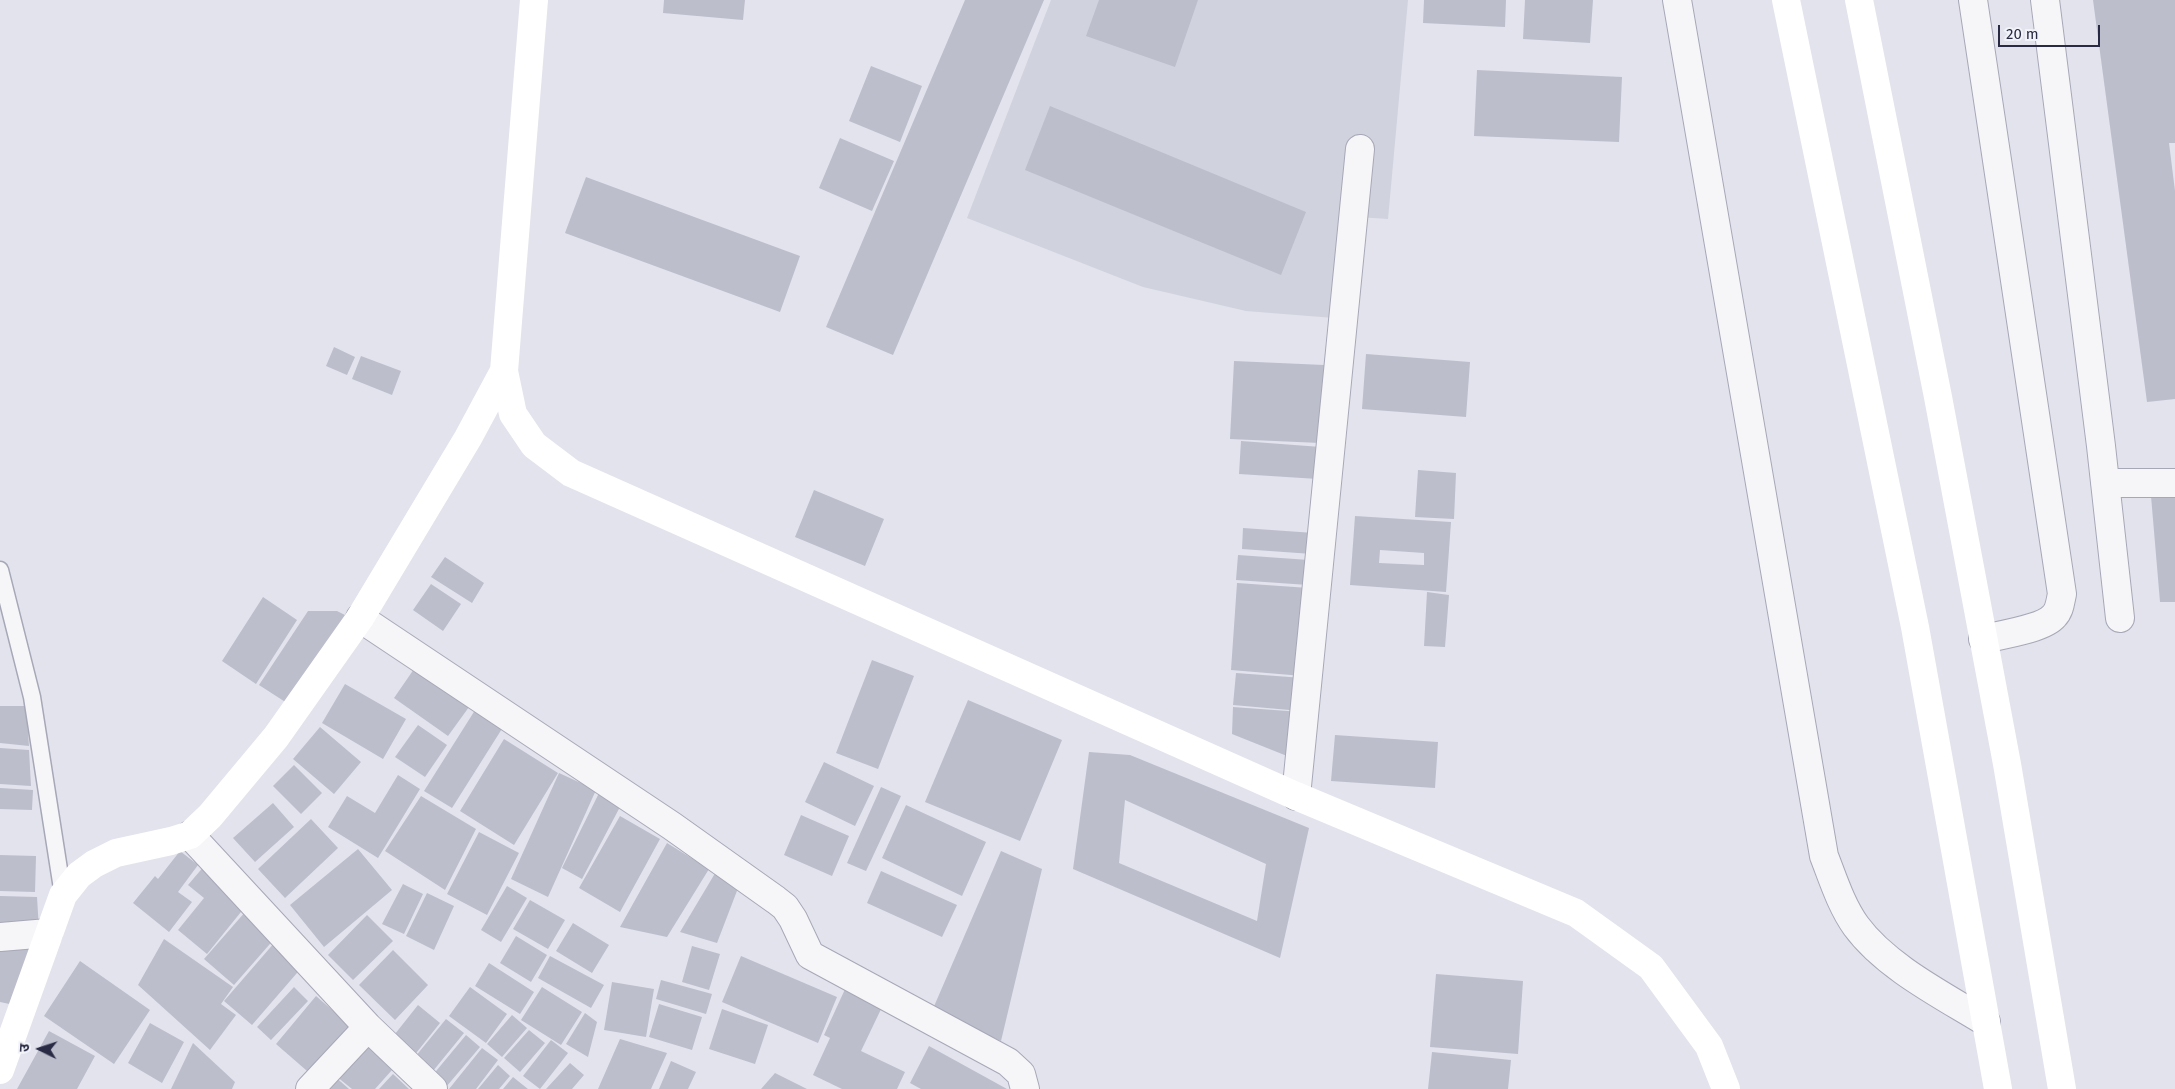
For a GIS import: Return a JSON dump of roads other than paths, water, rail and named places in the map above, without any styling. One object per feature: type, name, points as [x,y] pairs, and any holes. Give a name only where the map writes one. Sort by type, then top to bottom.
[{"type":"street","points":[[534,0],[504,371],[513,414],[534,445],[571,473],[1296,796],[1576,913],[1651,968],[1709,1046],[1726,1089]]},
{"type":"street","points":[[1677,0],[1824,856],[1837,891],[1856,926],[1873,944],[1908,973],[1986,1022]]},
{"type":"street","points":[[1786,0],[1915,627],[1998,1089]]},
{"type":"street","points":[[1860,0],[2012,791],[2062,1089]]},
{"type":"street","points":[[1973,0],[2062,594],[2059,609],[2053,618],[2042,624],[1983,639]]},
{"type":"street","points":[[2045,0],[2120,618]]},
{"type":"street","points":[[1296,796],[1360,149]]},
{"type":"street","points":[[0,1070],[63,895],[79,875],[94,864],[116,853],[190,835],[210,816],[276,737],[360,618],[468,438],[504,371]]},
{"type":"street","points":[[2105,483],[2175,483]]},
{"type":"street","points":[[360,618],[672,826],[776,900],[785,907],[793,919],[810,955],[1008,1062],[1021,1074],[1025,1089]]},
{"type":"street","points":[[190,835],[368,1027],[433,1089]]},
{"type":"street","points":[[0,937],[48,933]]},
{"type":"street","points":[[310,1089],[368,1027]]},
{"type":"lane","points":[[0,570],[32,697],[63,895]]}]
